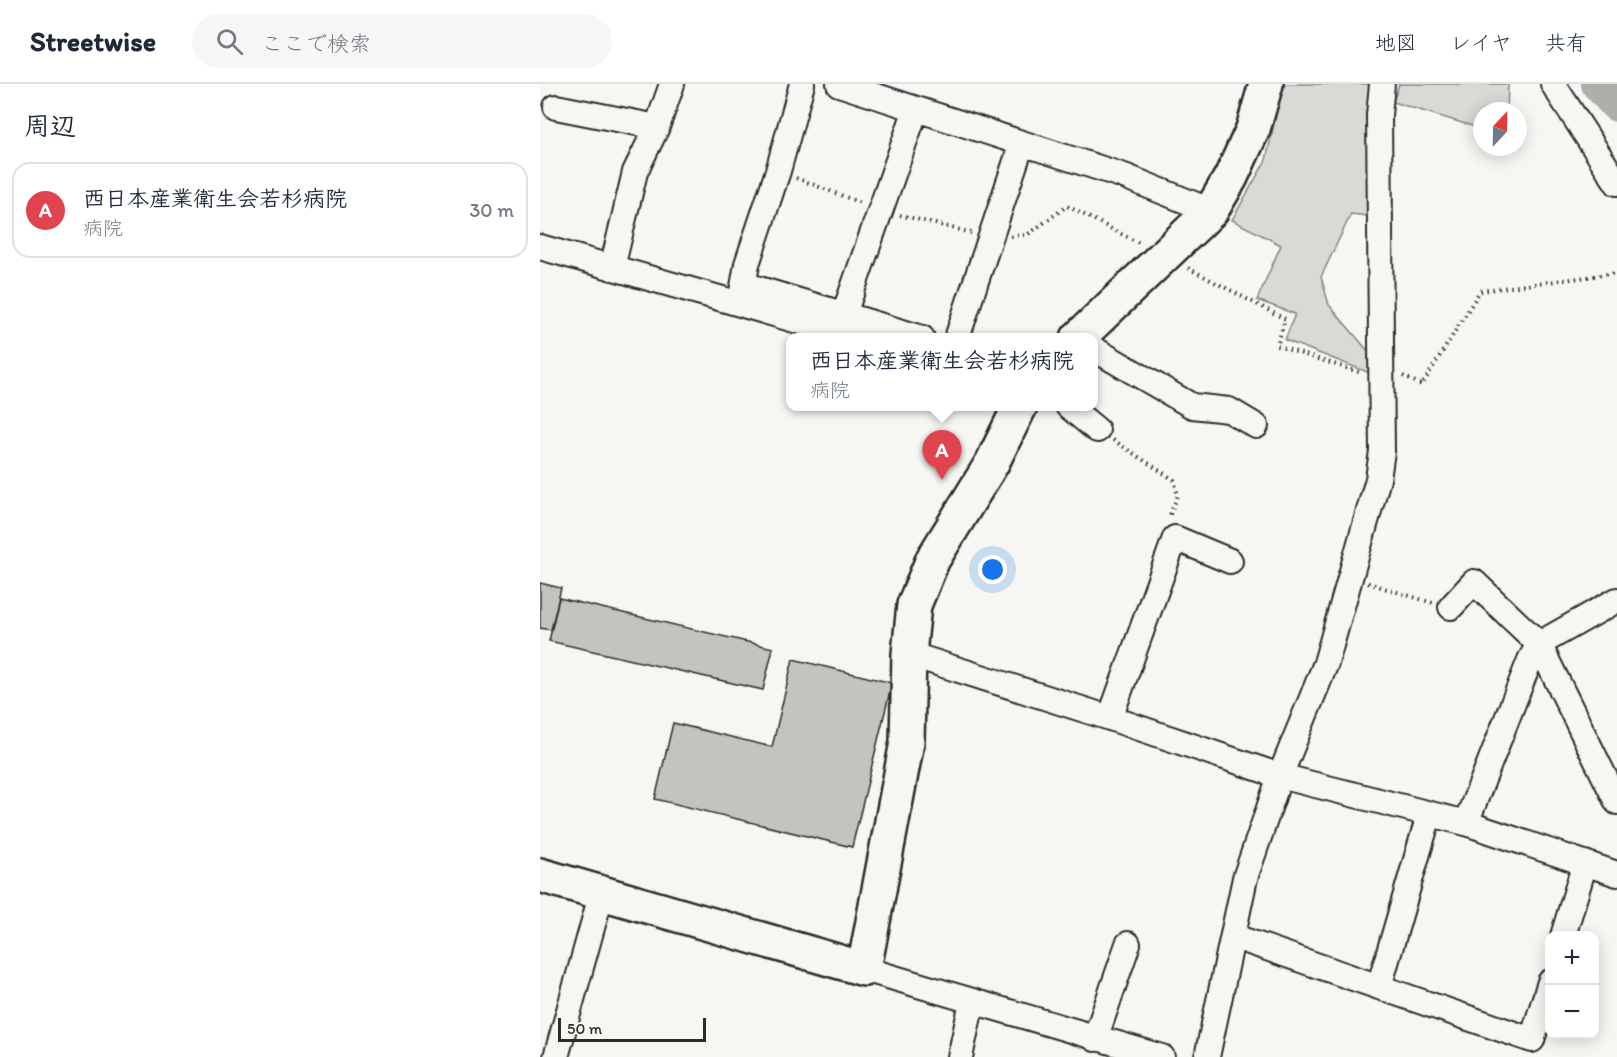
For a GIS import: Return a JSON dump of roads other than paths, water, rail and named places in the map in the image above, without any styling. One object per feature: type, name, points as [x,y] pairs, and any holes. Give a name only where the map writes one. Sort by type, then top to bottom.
[{"type":"street","points":[[612,268],[635,172],[657,127],[672,84]]},
{"type":"street","points":[[743,294],[747,264],[778,171],[802,84]]},
{"type":"street","points":[[839,84],[1124,176],[1211,211]]},
{"type":"street","points":[[1083,333],[1211,211],[1231,177],[1253,129],[1266,84]]},
{"type":"street","points":[[1207,1057],[1235,936],[1245,878],[1280,776],[1326,663],[1378,479],[1382,451],[1379,116],[1382,84]]},
{"type":"street","points":[[1553,84],[1617,183]]},
{"type":"street","points":[[556,107],[657,127]]},
{"type":"street","points":[[844,314],[916,109]]},
{"type":"street","points":[[959,333],[1022,143]]},
{"type":"street","points":[[540,247],[612,268],[844,314],[906,333]]},
{"type":"street","points":[[743,294],[843,333]]},
{"type":"street","points":[[1098,352],[1192,406],[1229,410],[1256,426]]},
{"type":"street","points":[[864,969],[907,742],[909,654],[914,605],[933,559],[992,463],[1018,411]]},
{"type":"street","points":[[1074,411],[1097,430]]},
{"type":"street","points":[[1110,718],[1175,538],[1230,561]]},
{"type":"street","points":[[1451,607],[1474,582],[1539,644],[1617,802]]},
{"type":"street","points":[[1466,823],[1530,660],[1539,644],[1617,600]]},
{"type":"street","points":[[909,654],[1110,718],[1280,776],[1466,823],[1617,874]]},
{"type":"street","points":[[1379,987],[1429,815]]},
{"type":"street","points":[[1565,931],[1585,863]]},
{"type":"street","points":[[540,875],[1162,1057]]},
{"type":"street","points":[[556,1057],[602,892]]},
{"type":"street","points":[[1235,936],[1379,987],[1531,1048],[1549,985]]},
{"type":"street","points":[[1095,1039],[1128,944]]},
{"type":"street","points":[[960,1057],[972,1002]]},
{"type":"waterway","points":[[1599,84],[1617,104]]},
{"type":"place","name":"西日本産業衛生会若杉病院","points":[[942,480]]}]
